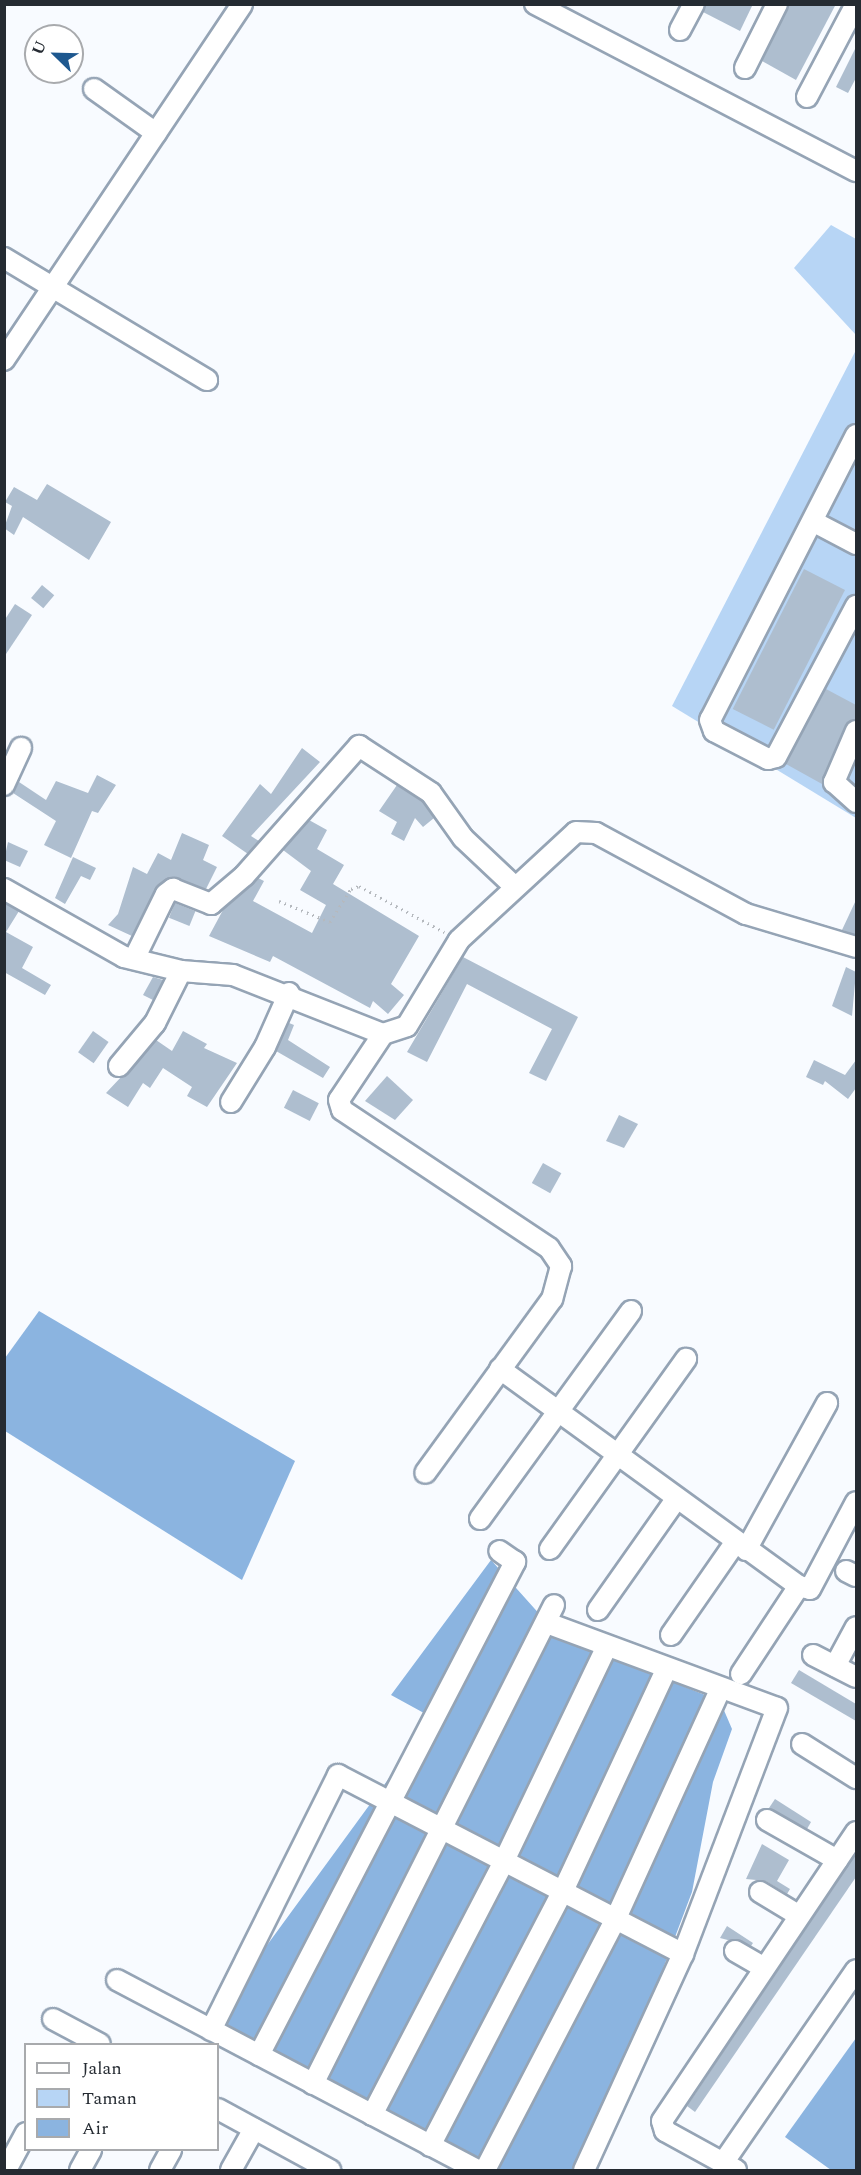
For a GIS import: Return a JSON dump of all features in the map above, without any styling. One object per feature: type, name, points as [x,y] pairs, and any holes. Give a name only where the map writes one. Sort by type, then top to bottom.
[{"type":"street","points":[[4,360],[242,4]]},
{"type":"street","points":[[535,4],[856,171]]},
{"type":"street","points":[[680,30],[694,4]]},
{"type":"street","points":[[745,68],[777,4]]},
{"type":"street","points":[[807,97],[856,4]]},
{"type":"street","points":[[94,89],[156,133]]},
{"type":"street","points":[[4,258],[50,289],[207,380]]},
{"type":"street","points":[[856,435],[816,523],[710,720],[714,731],[768,759],[776,757],[856,606]]},
{"type":"street","points":[[816,523],[856,544]]},
{"type":"street","points":[[856,731],[834,782],[856,802]]},
{"type":"street","points":[[134,959],[166,894],[174,889],[211,904],[244,876],[359,746],[431,793],[463,838],[514,886]]},
{"type":"street","points":[[4,785],[21,748]]},
{"type":"street","points":[[425,1473],[552,1299],[562,1277],[559,1257],[342,1110],[339,1100],[383,1034],[406,1026],[459,940],[514,886],[576,832],[587,831],[746,914],[856,947]]},
{"type":"street","points":[[4,889],[134,959],[182,971],[233,975],[289,993],[383,1034]]},
{"type":"street","points":[[119,1066],[155,1023],[182,971]]},
{"type":"street","points":[[231,1102],[265,1047],[289,993]]},
{"type":"street","points":[[480,1519],[631,1311]]},
{"type":"street","points":[[550,1549],[618,1458],[686,1359]]},
{"type":"street","points":[[500,1369],[675,1501],[799,1586],[810,1589],[856,1502]]},
{"type":"street","points":[[671,1635],[741,1547],[827,1403]]},
{"type":"street","points":[[598,1610],[675,1501]]},
{"type":"street","points":[[259,2055],[515,1562],[499,1551]]},
{"type":"street","points":[[741,1674],[799,1586]]},
{"type":"street","points":[[313,2084],[444,1830],[550,1614],[607,1646],[777,1708],[682,1954],[584,2170]]},
{"type":"street","points":[[835,1666],[856,1627]]},
{"type":"street","points":[[372,2115],[504,1861],[607,1646]]},
{"type":"street","points":[[813,1655],[856,1677]]},
{"type":"street","points":[[430,2146],[563,1891],[667,1668]]},
{"type":"street","points":[[486,2170],[616,1918],[721,1688]]},
{"type":"street","points":[[802,1744],[856,1778]]},
{"type":"street","points":[[212,2030],[338,1775],[682,1954]]},
{"type":"street","points":[[767,1820],[837,1860]]},
{"type":"street","points":[[856,1832],[763,1967],[662,2121],[665,2131],[730,2167],[856,1970]]},
{"type":"street","points":[[760,1892],[798,1915]]},
{"type":"street","points":[[735,1951],[763,1967]]},
{"type":"street","points":[[117,1980],[477,2170]]},
{"type":"street","points":[[53,2019],[76,2039],[95,2043]]},
{"type":"street","points":[[219,2110],[254,2129],[310,2166],[330,2170]]},
{"type":"street","points":[[231,2170],[254,2129]]},
{"type":"street","points":[[6,2170],[24,2137]]},
{"type":"street","points":[[80,2170],[90,2151]]},
{"type":"street","points":[[160,2170],[170,2151]]},
{"type":"path","points":[[279,901],[330,922],[351,889],[359,886],[459,940]]},
{"type":"green space","points":[[831,225],[856,239],[856,335],[794,268]]},
{"type":"green space","points":[[856,350],[856,818],[672,706]]},
{"type":"water","points":[[39,1311],[295,1461],[242,1580],[5,1431],[5,1358]]},
{"type":"water","points":[[491,1560],[560,1637],[710,1697],[723,1708],[732,1729],[713,1782],[692,1892],[587,2170],[490,2170],[213,2019],[433,1718],[391,1695]]},
{"type":"water","points":[[856,2038],[856,2170],[831,2170],[785,2137]]},
{"type":"building","points":[[706,4],[753,4],[740,31],[703,12]]},
{"type":"building","points":[[789,4],[836,4],[796,80],[762,61]]},
{"type":"building","points":[[856,47],[856,78],[848,93],[836,87]]},
{"type":"building","points":[[47,484],[111,522],[89,560],[23,517],[14,535],[4,528],[12,506],[5,502],[14,487],[37,500]]},
{"type":"building","points":[[804,569],[845,590],[774,730],[733,709]]},
{"type":"building","points":[[42,585],[54,595],[43,608],[31,598]]},
{"type":"building","points":[[15,604],[32,615],[4,657],[4,621]]},
{"type":"building","points":[[826,689],[856,705],[856,719],[845,726],[822,784],[786,764]]},
{"type":"building","points":[[302,748],[320,762],[251,836],[259,841],[248,854],[222,836],[260,784],[271,794]]},
{"type":"building","points":[[97,775],[116,785],[98,813],[92,811],[71,858],[44,845],[56,821],[13,793],[19,782],[46,800],[56,781],[88,793]]},
{"type":"building","points":[[397,785],[423,802],[434,818],[423,827],[415,818],[404,841],[391,834],[397,822],[379,811]]},
{"type":"building","points":[[309,820],[327,830],[317,849],[344,865],[333,884],[419,936],[391,984],[404,995],[388,1014],[373,1001],[370,1008],[273,956],[270,962],[209,936],[223,910],[258,878],[264,881],[253,901],[312,933],[326,905],[300,890],[311,871],[283,850]]},
{"type":"building","points":[[182,833],[209,845],[203,860],[217,867],[206,889],[171,877],[156,888],[132,936],[108,925],[118,914],[133,867],[147,874],[158,853],[171,860]]},
{"type":"building","points":[[8,842],[28,851],[20,867],[4,860]]},
{"type":"building","points":[[73,857],[96,868],[90,880],[81,876],[65,904],[55,898]]},
{"type":"building","points":[[856,900],[856,935],[842,930]]},
{"type":"building","points":[[4,903],[19,911],[6,932],[33,947],[22,968],[51,985],[45,995],[4,972]]},
{"type":"building","points":[[175,903],[195,911],[189,926],[169,918]]},
{"type":"building","points":[[463,957],[578,1017],[546,1081],[529,1073],[552,1029],[467,984],[427,1062],[407,1052]]},
{"type":"building","points":[[846,967],[856,972],[852,1016],[832,1006]]},
{"type":"building","points":[[153,977],[163,980],[153,1000],[143,995]]},
{"type":"building","points":[[289,1023],[294,1025],[288,1040],[330,1067],[323,1078],[276,1051]]},
{"type":"building","points":[[93,1031],[109,1042],[94,1063],[78,1052]]},
{"type":"building","points":[[183,1031],[207,1044],[204,1048],[237,1063],[207,1107],[187,1096],[192,1087],[163,1068],[150,1088],[143,1083],[128,1107],[106,1093],[156,1040],[172,1051]]},
{"type":"building","points":[[814,1060],[845,1075],[856,1060],[856,1088],[848,1099],[825,1081],[823,1085],[806,1077]]},
{"type":"building","points":[[387,1076],[413,1100],[395,1120],[365,1101]]},
{"type":"building","points":[[293,1090],[319,1103],[310,1121],[284,1108]]},
{"type":"building","points":[[619,1115],[638,1124],[624,1148],[606,1141]]},
{"type":"building","points":[[543,1163],[561,1173],[550,1193],[532,1183]]},
{"type":"building","points":[[799,1670],[856,1704],[856,1721],[791,1683]]},
{"type":"building","points":[[775,1799],[811,1822],[807,1829],[769,1808]]},
{"type":"building","points":[[762,1844],[789,1860],[777,1881],[790,1889],[787,1894],[766,1881],[746,1879]]},
{"type":"building","points":[[856,1853],[856,1877],[695,2112],[687,2106]]},
{"type":"building","points":[[727,1926],[753,1943],[751,1946],[720,1938]]}]
